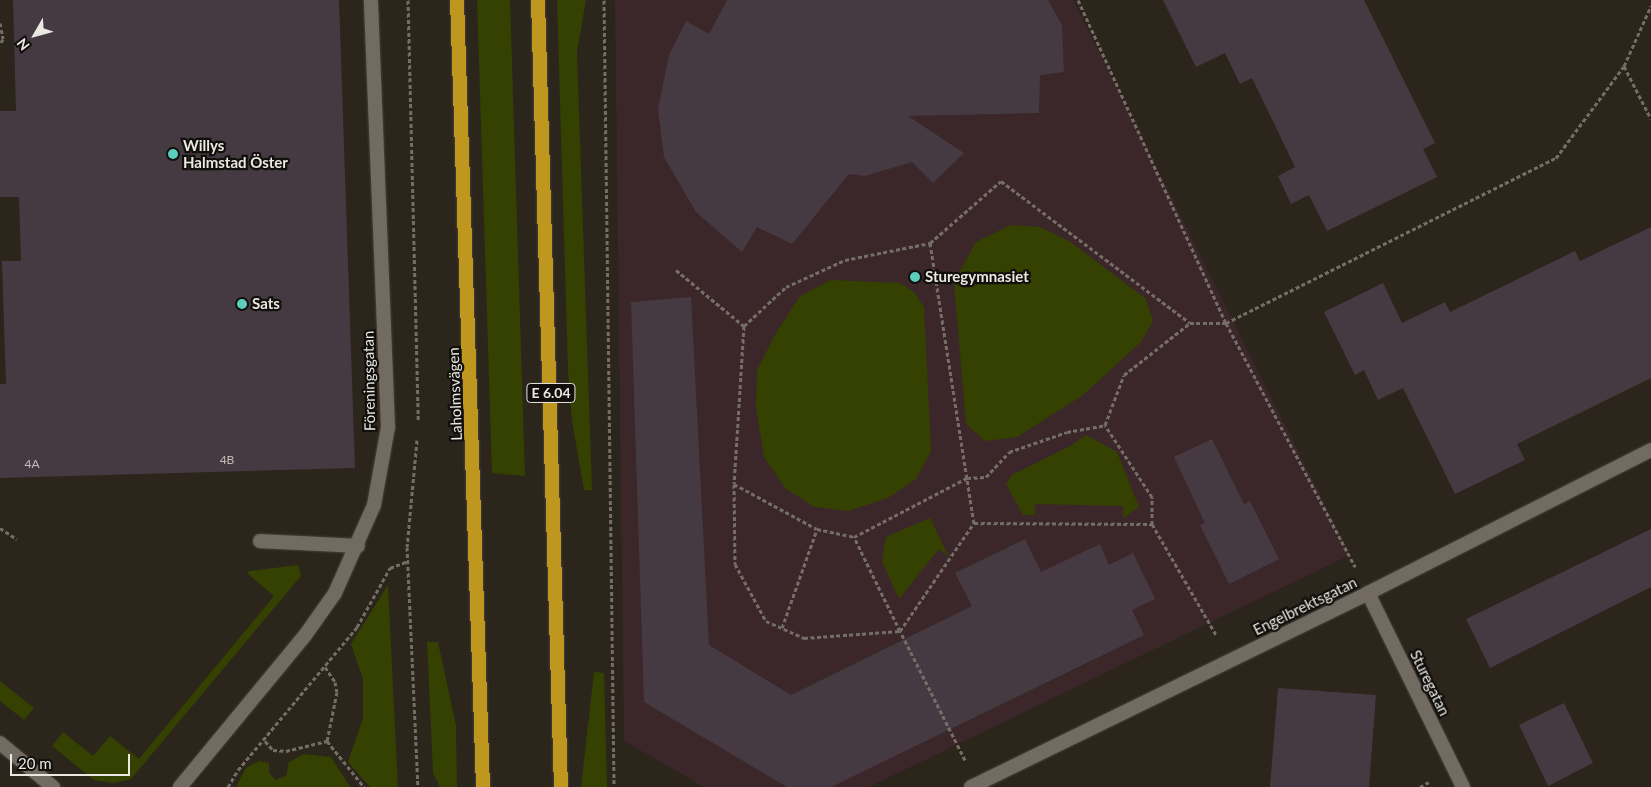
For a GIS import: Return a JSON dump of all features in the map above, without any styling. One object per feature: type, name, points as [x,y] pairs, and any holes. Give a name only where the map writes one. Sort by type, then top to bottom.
[{"type":"highway","name":"Laholmsvägen","points":[[457,0],[482,787]]},
{"type":"highway","name":"E 6.04","points":[[538,0],[561,787]]},
{"type":"street","name":"Föreningsgatan","points":[[180,787],[306,634],[335,593],[358,546],[374,505],[388,427],[370,0]]},
{"type":"street","name":"Engelbrektsgatan","points":[[974,786],[1368,593],[1651,450]]},
{"type":"street","points":[[260,541],[358,546]]},
{"type":"street","name":"Sturegatan","points":[[1368,593],[1463,787]]},
{"type":"street","points":[[0,743],[53,787]]},
{"type":"path","points":[[604,0],[614,787]]},
{"type":"path","points":[[1078,0],[1226,323],[1368,593]]},
{"type":"path","points":[[900,631],[804,638],[766,621],[735,564],[734,484],[744,326],[786,287],[844,260],[930,243],[1001,181],[1190,322],[1226,323],[1556,158],[1624,66],[1651,6]]},
{"type":"path","points":[[0,23],[0,44]]},
{"type":"path","points":[[1624,66],[1651,119]]},
{"type":"path","points":[[900,631],[974,523],[930,243]]},
{"type":"path","points":[[676,270],[744,326]]},
{"type":"path","points":[[1105,425],[1124,375],[1190,322]]},
{"type":"path","points":[[734,484],[817,529],[854,537],[967,478],[986,478],[1009,452],[1067,432],[1105,425]]},
{"type":"path","points":[[1105,425],[1152,496],[1152,524],[1227,661]]},
{"type":"path","points":[[974,523],[1152,524]]},
{"type":"path","points":[[0,528],[16,539]]},
{"type":"path","points":[[782,628],[817,529]]},
{"type":"path","points":[[854,537],[974,786]]},
{"type":"path","points":[[228,787],[357,627],[390,568],[408,562]]},
{"type":"path","points":[[325,667],[334,682],[336,692],[335,715],[327,741]]},
{"type":"path","points":[[264,740],[273,750],[286,751],[327,741]]},
{"type":"path","points":[[327,741],[364,787]]},
{"type":"shaded area","name":"Sturegymnasiet","points":[[615,0],[1073,0],[1350,555],[869,787],[704,787],[624,741]]},
{"type":"green space","points":[[477,0],[510,0],[525,476],[492,473]]},
{"type":"green space","points":[[557,0],[586,0],[577,52],[592,490],[584,490],[572,421],[568,371]]},
{"type":"green space","points":[[1011,225],[1040,227],[1069,241],[1146,299],[1153,321],[1141,342],[1083,395],[1017,437],[985,441],[966,424],[954,282],[976,242]]},
{"type":"green space","points":[[831,280],[900,283],[914,292],[924,307],[931,451],[916,479],[888,498],[848,511],[815,507],[786,489],[764,457],[756,408],[757,370],[776,333],[800,296]]},
{"type":"green space","points":[[1086,435],[1117,452],[1139,507],[1123,518],[1123,506],[1035,504],[1035,515],[1023,515],[1006,484],[1012,475],[1072,445]]},
{"type":"green space","points":[[930,518],[949,557],[939,549],[899,599],[882,561],[886,537]]},
{"type":"green space","points":[[298,565],[301,576],[131,779],[114,783],[94,780],[52,746],[63,732],[93,756],[110,736],[139,759],[274,596],[247,573],[249,571]]},
{"type":"green space","points":[[388,585],[398,787],[370,787],[348,762],[363,718],[363,679],[351,644]]},
{"type":"green space","points":[[427,642],[438,642],[456,726],[457,787],[440,787],[433,773]]},
{"type":"green space","points":[[594,672],[604,673],[607,787],[581,787]]},
{"type":"green space","points":[[0,681],[34,708],[24,720],[0,701]]},
{"type":"green space","points":[[304,754],[331,757],[350,787],[236,787],[246,768],[259,761],[269,763],[269,772],[275,780],[286,776],[289,762]]},
{"type":"building","name":"Willys Halmstad Öster","points":[[13,0],[339,0],[355,468],[0,478],[0,384],[6,384],[2,261],[21,261],[19,197],[0,197],[0,111],[16,111]]},
{"type":"building","points":[[727,0],[1048,0],[1062,25],[1064,72],[1040,75],[1039,113],[908,116],[964,153],[933,183],[912,162],[865,176],[849,174],[792,244],[757,227],[742,252],[696,212],[664,157],[658,109],[669,55],[686,21],[709,34]]},
{"type":"building","points":[[1163,0],[1364,0],[1435,143],[1423,149],[1437,177],[1327,231],[1309,195],[1291,204],[1278,176],[1295,167],[1252,78],[1240,84],[1225,53],[1196,67]]},
{"type":"building","points":[[1651,227],[1651,378],[1517,444],[1525,460],[1455,494],[1403,388],[1378,400],[1364,370],[1355,375],[1324,312],[1383,283],[1402,323],[1445,302],[1450,312],[1575,251],[1580,261]]},
{"type":"building","points":[[691,297],[709,645],[791,695],[972,606],[955,573],[1025,539],[1041,572],[1100,544],[1109,565],[1133,553],[1155,599],[1132,610],[1144,635],[831,787],[787,787],[644,702],[631,302]]},
{"type":"building","points":[[1212,439],[1244,504],[1250,501],[1279,559],[1229,584],[1200,525],[1205,523],[1174,457]]},
{"type":"building","points":[[1651,529],[1651,587],[1490,668],[1466,619]]},
{"type":"building","points":[[1278,688],[1376,695],[1369,787],[1270,787]]},
{"type":"building","points":[[1564,703],[1593,763],[1548,786],[1519,725]]},
{"type":"place","name":"Willys Halmstad Öster","points":[[173,154]]},
{"type":"place","name":"Sturegymnasiet","points":[[915,277]]},
{"type":"place","name":"Sats","points":[[242,304]]}]
